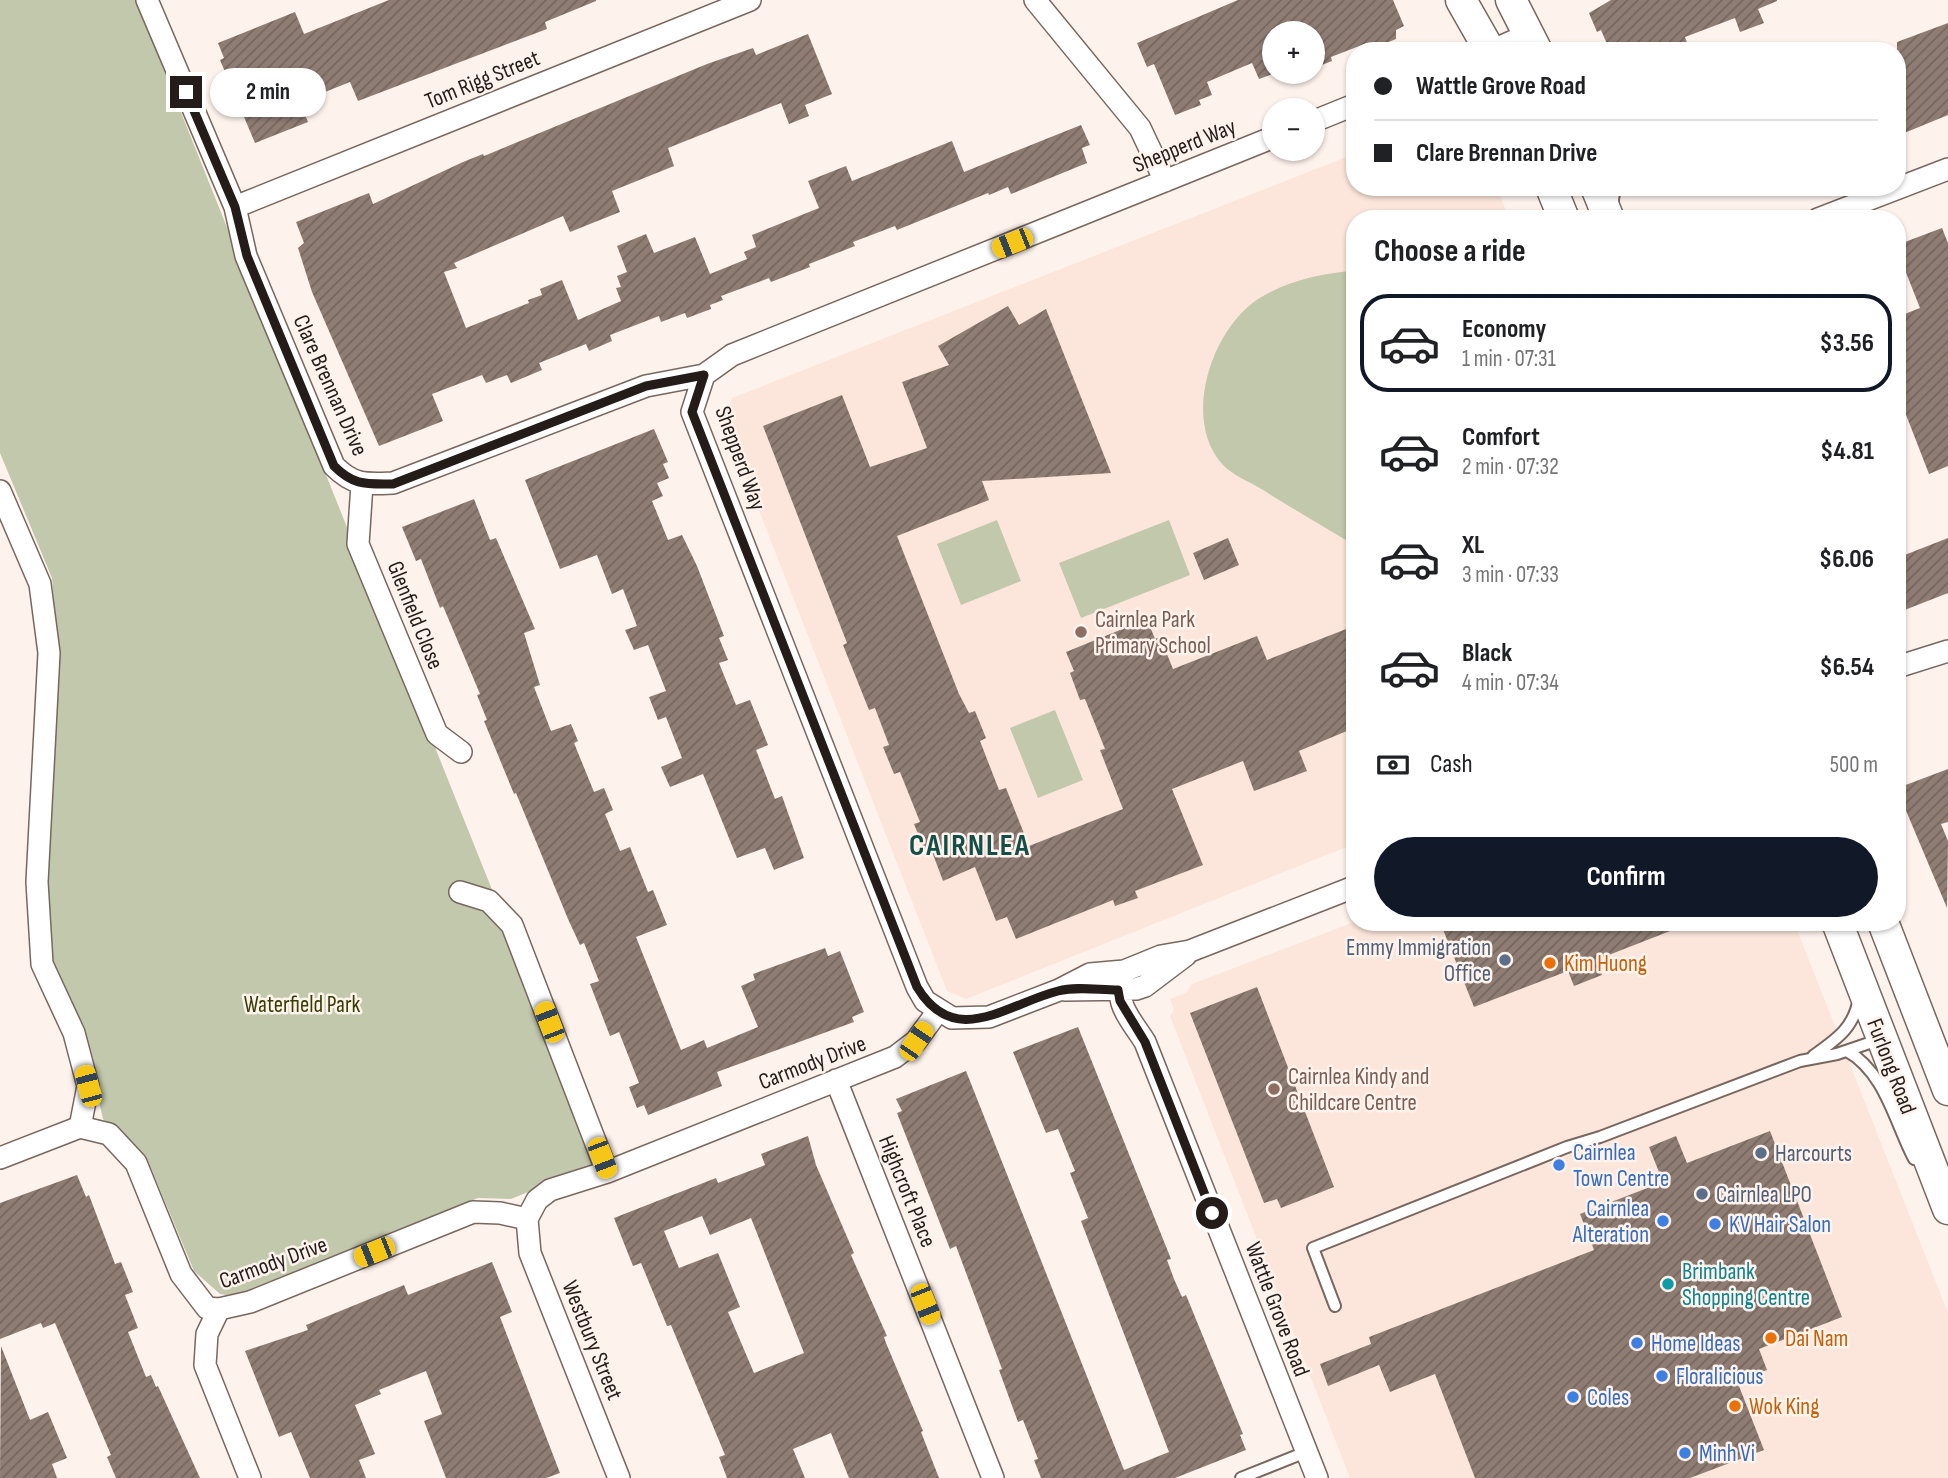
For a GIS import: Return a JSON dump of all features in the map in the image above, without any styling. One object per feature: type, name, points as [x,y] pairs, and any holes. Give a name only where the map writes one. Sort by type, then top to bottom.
[{"type":"main road","points":[[1461,0],[1486,42]]},
{"type":"main road","points":[[1511,0],[1533,42]]},
{"type":"main road","name":"Furlong Road","points":[[1840,931],[1945,1202]]},
{"type":"main road","name":"Furlong Road","points":[[1886,931],[1948,1090]]},
{"type":"main road","points":[[1882,1038],[1902,1022],[1907,1008],[1907,986]]},
{"type":"street","name":"Clare Brennan Drive","points":[[147,0],[235,207],[247,256],[334,466],[346,479],[362,484],[393,484],[646,386],[704,375]]},
{"type":"street","name":"Tom Rigg Street","points":[[235,207],[750,0]]},
{"type":"street","points":[[1035,0],[1140,128],[1165,181]]},
{"type":"street","points":[[1325,117],[1346,108]]},
{"type":"street","name":"Shepperd Way","points":[[939,1011],[925,1001],[917,987],[692,412],[704,375],[732,355],[1262,143]]},
{"type":"street","points":[[1906,185],[1948,169]]},
{"type":"street","points":[[1841,210],[1878,196]]},
{"type":"street","name":"Glenfield Close","points":[[362,484],[358,544],[437,734],[461,751]]},
{"type":"street","points":[[0,491],[40,584],[49,653],[37,882],[42,964],[74,1033],[88,1086],[80,1127],[0,1158]]},
{"type":"street","points":[[1906,664],[1941,654]]},
{"type":"street","points":[[1906,673],[1941,654]]},
{"type":"street","points":[[939,1011],[952,1018],[989,1017],[1059,990],[1126,984],[1145,986],[1190,951],[1346,890]]},
{"type":"street","points":[[460,892],[489,901],[512,925],[607,1172]]},
{"type":"street","name":"Wattle Grove Road","points":[[1126,984],[1145,1042],[1317,1478]]},
{"type":"street","name":"Carmody Drive","points":[[80,1127],[109,1134],[136,1163],[181,1274],[207,1308],[219,1309],[250,1302],[473,1212],[500,1213],[527,1219],[537,1200],[550,1190],[607,1172],[895,1057],[916,1041],[939,1011]]},
{"type":"street","name":"Highcroft Place","points":[[836,1080],[993,1478]]},
{"type":"street","name":"Westbury Street","points":[[527,1219],[530,1253],[620,1478]]},
{"type":"street","points":[[219,1309],[207,1334],[205,1365],[250,1478]]},
{"type":"lane","points":[[1813,1056],[1845,1033],[1851,1025],[1861,985]]},
{"type":"lane","points":[[1335,1306],[1312,1248],[1567,1147],[1813,1056],[1847,1051],[1882,1038]]},
{"type":"lane","points":[[1847,1051],[1872,1071],[1914,1159],[1945,1202]]},
{"type":"lane","points":[[1241,1478],[1306,1452]]},
{"type":"shaded area","name":"Cairnlea Park Primary School","points":[[1346,157],[1346,196],[1500,196],[1506,210],[1346,210],[1346,847],[966,999],[947,991],[724,421],[732,398]]},
{"type":"shaded area","name":"Cairnlea Town Centre","points":[[1346,925],[1346,931],[1798,931],[1948,1313],[1948,1478],[1350,1478],[1170,1016],[1174,1010],[1170,999],[1186,993],[1192,984]]},
{"type":"green space","name":"Waterfield Park","points":[[0,0],[136,0],[601,1162],[511,1199],[478,1198],[234,1296],[220,1294],[194,1271],[148,1161],[103,1119],[82,1027],[52,964],[48,887],[58,654],[52,578],[0,453]]},
{"type":"green space","points":[[1346,272],[1346,540],[1226,468],[1210,445],[1204,424],[1203,400],[1207,376],[1215,353],[1241,313],[1269,293],[1292,283]]},
{"type":"green space","points":[[997,520],[1021,581],[961,605],[937,544]]},
{"type":"green space","points":[[1169,520],[1190,575],[1081,618],[1059,563]]},
{"type":"green space","points":[[1055,710],[1083,780],[1038,798],[1010,728]]},
{"type":"building","points":[[389,0],[596,1],[545,22],[547,29],[358,101],[350,82],[300,102],[308,122],[255,143],[220,60],[224,58],[218,43],[295,12],[304,34]]},
{"type":"building","points":[[1238,0],[1393,0],[1404,26],[1396,30],[1396,39],[1389,42],[1346,42],[1346,51],[1331,57],[1332,61],[1325,64],[1325,21],[1262,21],[1262,78],[1259,79],[1252,63],[1207,82],[1212,95],[1199,100],[1201,105],[1175,115],[1154,64],[1147,67],[1137,43]]},
{"type":"building","points":[[1611,0],[1777,0],[1758,9],[1764,23],[1740,32],[1735,18],[1685,37],[1687,42],[1606,42],[1601,30],[1597,32],[1589,13]]},
{"type":"building","points":[[1948,23],[1948,115],[1906,132],[1906,42],[1897,42]]},
{"type":"building","points":[[808,34],[832,94],[805,105],[809,116],[789,124],[781,103],[668,148],[674,166],[612,191],[620,212],[570,232],[563,216],[454,263],[457,268],[444,272],[466,328],[529,303],[528,300],[542,295],[540,289],[562,280],[578,320],[621,301],[616,288],[621,287],[617,276],[627,272],[617,246],[646,234],[654,253],[695,237],[710,274],[747,259],[744,252],[756,247],[752,235],[819,208],[808,181],[846,166],[852,181],[952,141],[964,172],[1081,125],[1090,145],[1082,148],[1087,163],[1011,194],[1008,187],[989,195],[988,193],[897,230],[895,226],[853,242],[855,246],[809,264],[810,267],[771,282],[769,278],[721,296],[723,300],[710,305],[711,309],[687,318],[685,313],[661,322],[659,316],[610,335],[612,341],[589,351],[586,344],[539,363],[542,370],[511,383],[507,375],[486,383],[482,375],[432,394],[443,421],[379,446],[312,292],[298,248],[304,243],[296,222],[369,193],[373,204],[463,162],[483,154],[484,156],[707,64],[753,48],[756,55]]},
{"type":"building","points":[[1942,228],[1948,243],[1948,466],[1929,474],[1906,415],[1906,313],[1920,308],[1906,273],[1906,242]]},
{"type":"building","points":[[1008,306],[1019,325],[1046,309],[1111,473],[982,481],[989,500],[897,536],[959,694],[969,713],[975,711],[986,738],[980,741],[999,790],[1006,788],[1029,846],[1123,809],[1100,750],[1105,749],[1085,699],[1080,700],[1070,673],[1074,671],[1066,652],[1147,619],[1155,639],[1160,637],[1173,669],[1257,636],[1267,660],[1346,629],[1346,731],[1299,751],[1307,771],[1254,791],[1243,761],[1172,789],[1203,865],[1135,891],[1138,898],[1115,906],[1113,900],[1016,939],[1007,917],[996,921],[975,867],[943,881],[931,849],[925,851],[914,824],[920,822],[900,772],[894,774],[883,747],[889,745],[875,708],[869,710],[843,645],[847,643],[763,426],[842,395],[870,467],[927,448],[902,382],[949,365],[938,346]]},
{"type":"building","points":[[654,429],[668,462],[663,464],[669,478],[657,483],[663,496],[652,501],[668,540],[682,535],[697,566],[724,636],[719,638],[728,660],[719,663],[736,705],[750,700],[768,745],[756,750],[775,799],[782,796],[804,858],[774,870],[765,848],[737,858],[703,774],[670,787],[661,767],[682,758],[666,717],[658,720],[649,697],[666,691],[648,645],[634,650],[625,630],[637,626],[623,589],[612,594],[597,555],[560,569],[525,480]]},
{"type":"building","points":[[474,499],[490,540],[496,538],[535,629],[524,633],[540,685],[534,687],[551,731],[571,724],[578,741],[574,743],[594,792],[604,788],[613,810],[605,814],[620,851],[630,847],[648,892],[653,890],[667,925],[636,937],[681,1050],[704,1040],[707,1048],[758,1027],[741,986],[755,980],[753,974],[825,948],[828,956],[840,951],[864,1012],[852,1017],[854,1022],[717,1072],[722,1086],[648,1115],[644,1105],[637,1108],[629,1087],[639,1083],[619,1032],[610,1036],[590,984],[599,981],[584,943],[580,945],[516,793],[514,794],[484,721],[487,720],[477,695],[480,694],[443,606],[440,608],[421,559],[416,561],[402,527]]},
{"type":"building","points":[[1228,538],[1239,565],[1204,580],[1193,553]]},
{"type":"building","points":[[1948,538],[1948,593],[1906,609],[1906,554]]},
{"type":"building","points":[[1948,769],[1948,822],[1941,824],[1948,841],[1947,908],[1906,811],[1906,785]]},
{"type":"building","points":[[1444,931],[1670,931],[1596,960],[1602,975],[1574,986],[1568,971],[1474,1007]]},
{"type":"building","points":[[1257,987],[1334,1187],[1281,1208],[1277,1199],[1264,1203],[1190,1013]]},
{"type":"building","points":[[1078,1027],[1171,1259],[1167,1260],[1174,1279],[1182,1297],[1186,1295],[1243,1434],[1240,1435],[1246,1450],[1175,1478],[1041,1478],[1034,1460],[1038,1459],[1023,1420],[1018,1422],[999,1370],[1002,1369],[956,1246],[950,1249],[897,1113],[902,1111],[896,1099],[966,1071],[1124,1470],[1169,1452],[1081,1221],[1088,1218],[1070,1173],[1075,1171],[1058,1129],[1046,1133],[1013,1052]]},
{"type":"building","name":"Brimbank Shopping Centre","points":[[1770,1131],[1842,1317],[1759,1349],[1767,1370],[1737,1381],[1764,1450],[1690,1478],[1475,1478],[1435,1374],[1390,1392],[1379,1365],[1328,1386],[1320,1364],[1371,1344],[1369,1337],[1594,1250],[1580,1214],[1663,1182],[1649,1147],[1676,1136],[1687,1163]]},
{"type":"building","points":[[808,1136],[816,1165],[854,1253],[851,1255],[887,1336],[884,1337],[886,1343],[923,1431],[921,1432],[939,1478],[849,1478],[831,1433],[793,1449],[805,1478],[727,1478],[719,1457],[725,1455],[671,1325],[667,1326],[641,1263],[633,1266],[614,1218],[716,1178],[718,1183],[765,1165],[761,1154]],"holes":[[[702,1216],[710,1235],[751,1218],[804,1353],[754,1373],[728,1312],[740,1307],[718,1253],[679,1268],[664,1231]]]},
{"type":"building","points":[[77,1175],[86,1197],[89,1195],[115,1264],[121,1262],[133,1292],[125,1295],[138,1328],[128,1332],[146,1377],[151,1375],[156,1387],[158,1386],[200,1478],[116,1478],[107,1457],[111,1455],[55,1323],[43,1328],[41,1323],[0,1339],[0,1203]]},
{"type":"building","points":[[492,1262],[512,1312],[500,1317],[560,1473],[546,1478],[446,1478],[424,1421],[442,1414],[426,1371],[379,1390],[381,1394],[355,1405],[375,1454],[359,1460],[366,1478],[310,1478],[291,1432],[279,1437],[245,1351],[308,1330],[306,1325],[404,1285],[408,1295]]},
{"type":"building","points":[[1,1346],[30,1420],[48,1412],[67,1458],[52,1464],[57,1478],[0,1478]]},
{"type":"place","name":"Cairnlea Park Primary School","points":[[1081,632]]},
{"type":"place","name":"Emmy Immigration Office","points":[[1505,960]]},
{"type":"place","name":"Kim Huong","points":[[1550,963]]},
{"type":"place","name":"Cairnlea Kindy and Childcare Centre","points":[[1274,1089]]},
{"type":"place","name":"Harcourts","points":[[1761,1153]]},
{"type":"place","name":"Cairnlea Town Centre","points":[[1559,1165]]},
{"type":"place","name":"Cairnlea LPO","points":[[1702,1194]]},
{"type":"place","name":"Cairnlea Alteration","points":[[1663,1221]]},
{"type":"place","name":"KV Hair Salon","points":[[1715,1224]]},
{"type":"place","name":"Brimbank Shopping Centre","points":[[1668,1284]]},
{"type":"place","name":"Dai Nam","points":[[1771,1338]]},
{"type":"place","name":"Home Ideas","points":[[1637,1343]]},
{"type":"place","name":"Floralicious","points":[[1662,1376]]},
{"type":"place","name":"Coles","points":[[1573,1397]]},
{"type":"place","name":"Wok King","points":[[1735,1406]]},
{"type":"place","name":"Minh Vi","points":[[1685,1453]]},
{"type":"district","name":"CAIRNLEA","points":[[970,845]]},
{"type":"route","points":[[186,92],[235,207],[247,256],[275,326],[334,466],[346,479],[362,484],[393,484],[646,386],[704,375],[692,412],[917,987],[925,1001],[952,1018],[971,1020],[989,1017],[1059,990],[1118,990],[1120,1001],[1145,1042],[1212,1213]]}]
